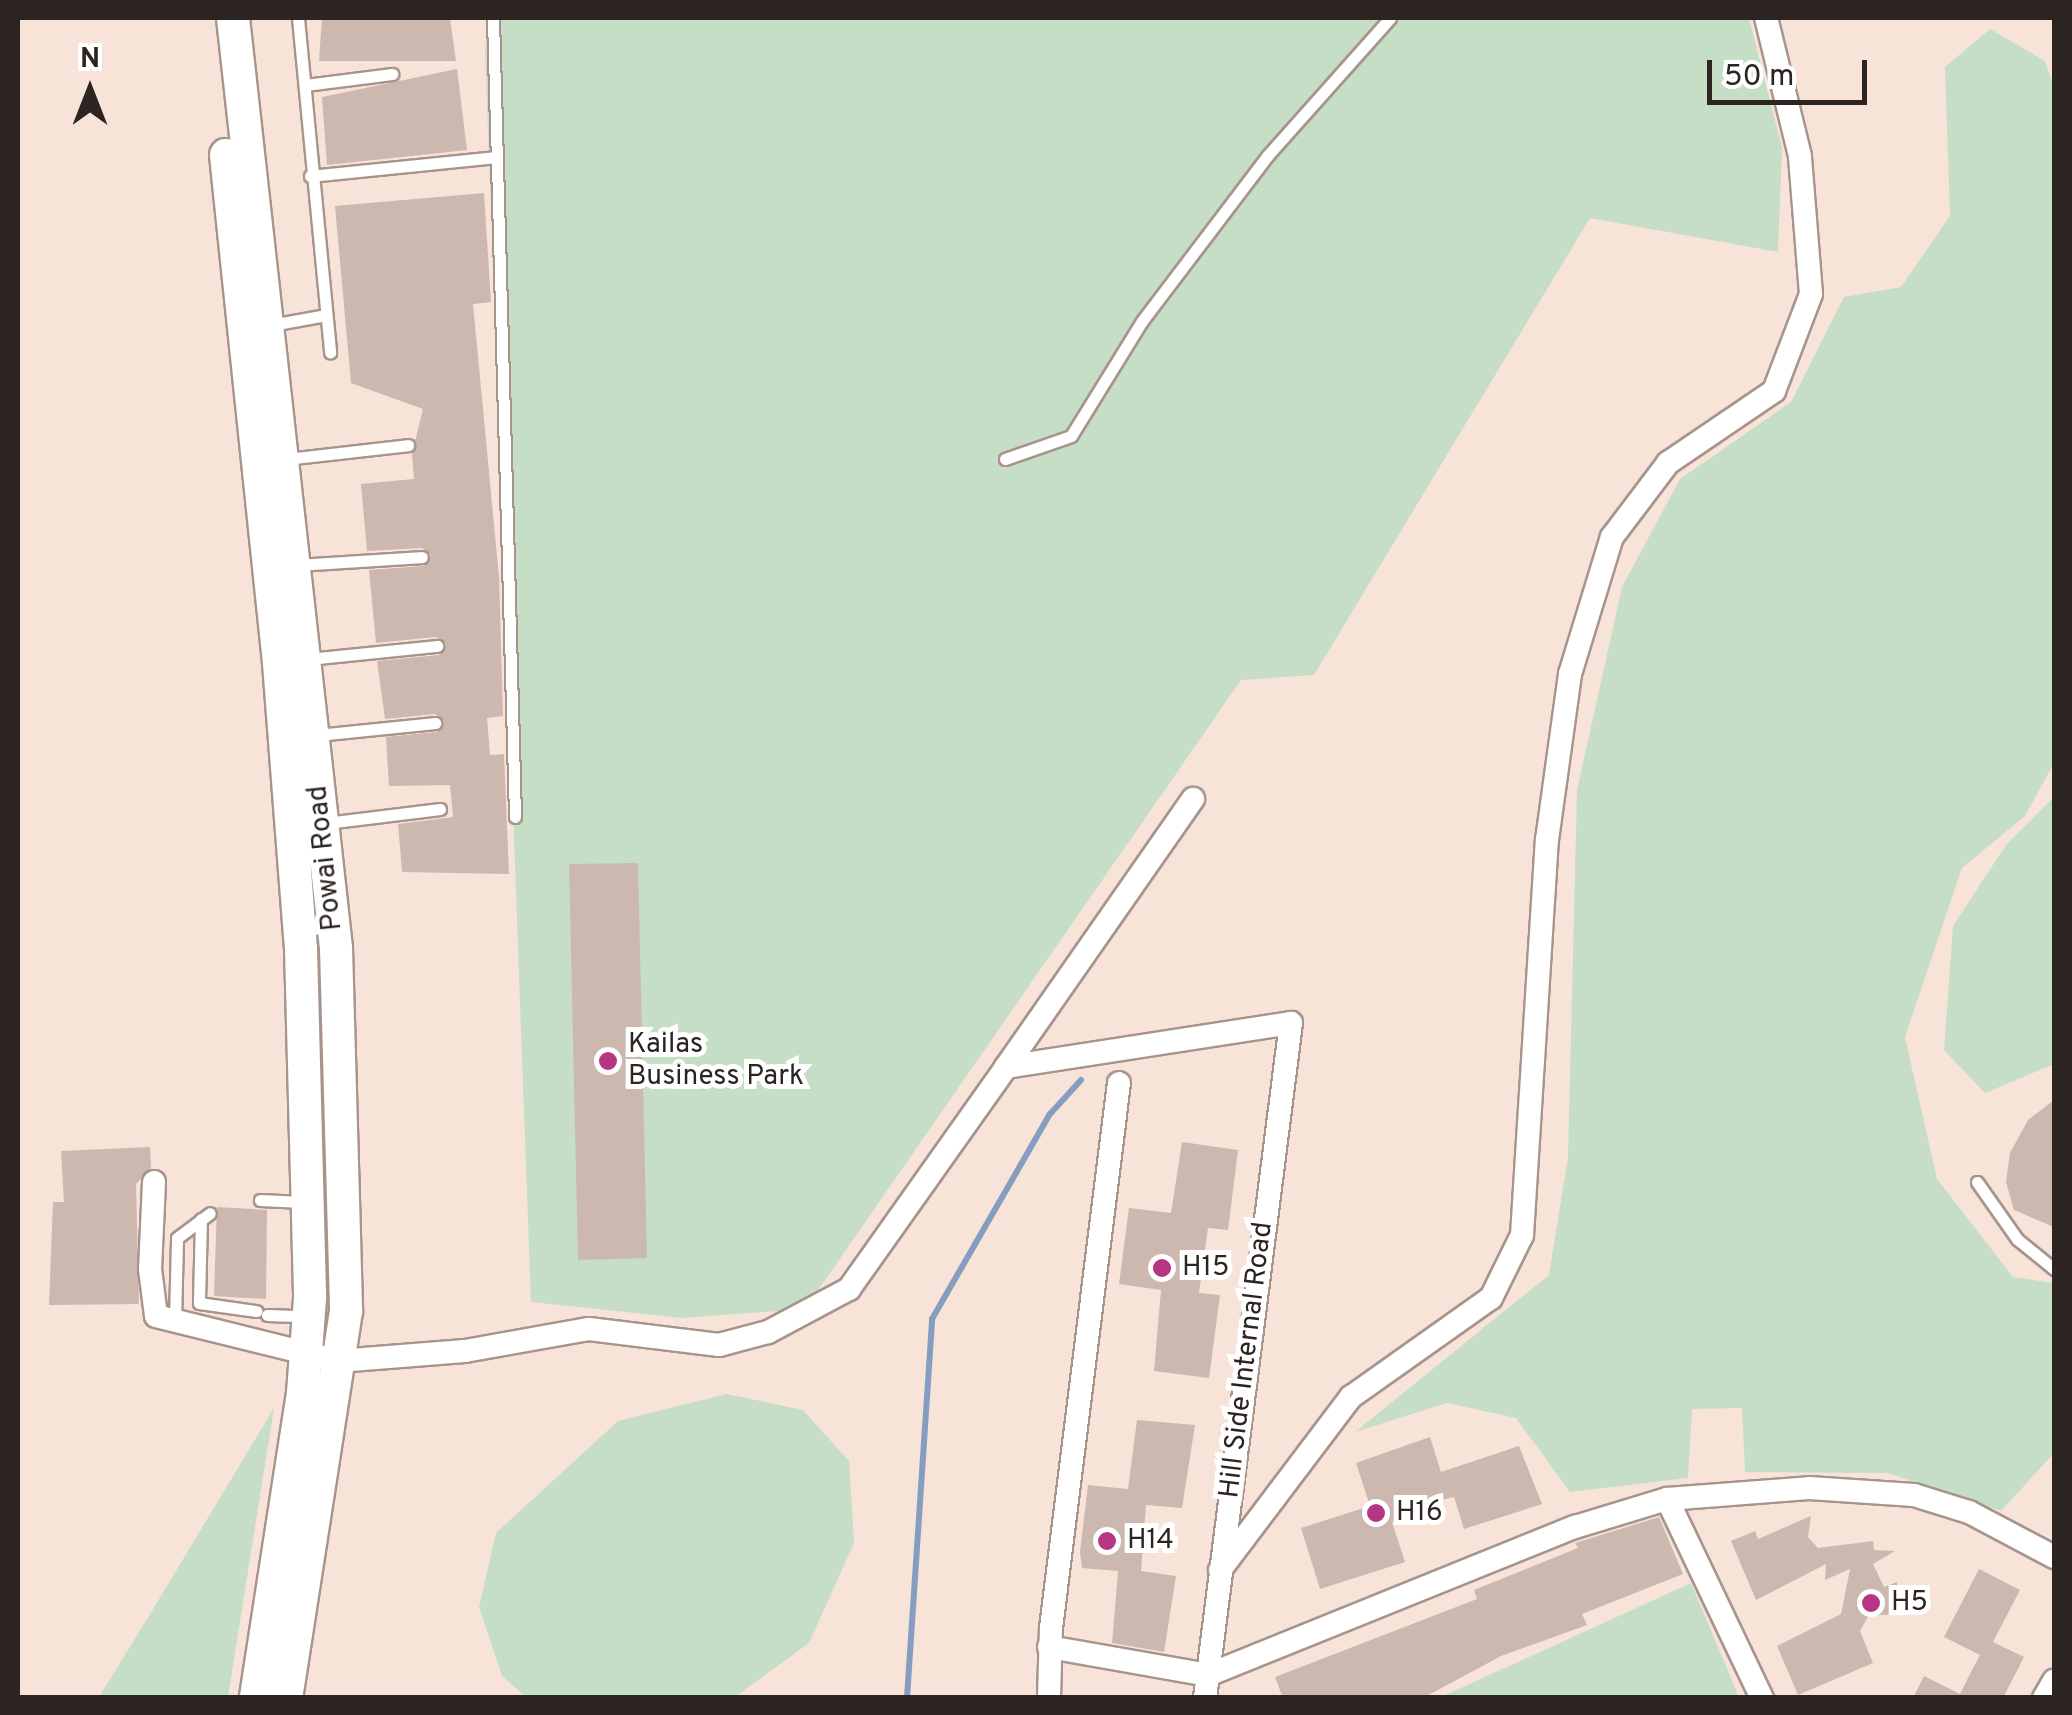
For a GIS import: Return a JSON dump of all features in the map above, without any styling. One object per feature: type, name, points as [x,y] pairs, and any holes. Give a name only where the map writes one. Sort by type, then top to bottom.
[{"type":"main road","name":"Powai Road","points":[[211,18],[227,62]]},
{"type":"main road","name":"Powai Road","points":[[233,18],[227,62],[255,326],[292,661],[312,736],[338,1005],[346,1311],[279,1646],[256,1698]]},
{"type":"main road","name":"Powai Road","points":[[255,326],[282,460],[294,566],[292,661],[309,1316],[279,1646],[286,1698]]},
{"type":"street","points":[[1220,1570],[1351,1397],[1491,1298],[1522,1235],[1546,840],[1570,674],[1612,537],[1668,463],[1774,392],[1811,294],[1800,156],[1766,18]]},
{"type":"street","points":[[154,1182],[150,1269],[156,1316],[306,1354],[338,1361],[464,1351],[588,1329],[719,1344],[768,1332],[849,1289],[1193,799]]},
{"type":"street","name":"Hill Side Internal Road","points":[[1006,1067],[1291,1022],[1206,1686]]},
{"type":"street","points":[[1049,1698],[1049,1647],[1119,1083]]},
{"type":"street","points":[[1049,1647],[1206,1686],[1576,1527],[1667,1499],[1809,1488],[1914,1495],[1968,1512],[2054,1557]]},
{"type":"street","points":[[1667,1499],[1762,1698]]},
{"type":"street","points":[[2044,1698],[2054,1681]]},
{"type":"lane","points":[[298,18],[310,176],[330,352]]},
{"type":"lane","points":[[493,18],[515,817]]},
{"type":"lane","points":[[1005,460],[1070,436],[1142,321],[1268,155],[1390,18]]},
{"type":"lane","points":[[304,85],[392,74]]},
{"type":"lane","points":[[310,176],[496,157]]},
{"type":"lane","points":[[255,326],[326,315]]},
{"type":"lane","points":[[282,460],[408,445]]},
{"type":"lane","points":[[294,566],[422,558]]},
{"type":"lane","points":[[292,661],[437,646]]},
{"type":"lane","points":[[312,736],[435,722]]},
{"type":"lane","points":[[322,824],[440,809]]},
{"type":"lane","points":[[1977,1182],[2017,1240],[2054,1269]]},
{"type":"lane","points":[[260,1200],[307,1202]]},
{"type":"lane","points":[[175,1321],[177,1238],[206,1216],[199,1303],[309,1316]]},
{"type":"green space","points":[[489,18],[1749,18],[1782,148],[1778,252],[1590,218],[1314,675],[1241,680],[805,1309],[682,1318],[531,1302],[485,49]]},
{"type":"green space","points":[[1990,29],[2045,61],[2054,88],[2054,763],[2025,816],[1962,868],[1905,1037],[1937,1179],[2013,1277],[2054,1283],[2054,1453],[2001,1511],[1888,1473],[1745,1472],[1742,1408],[1692,1409],[1688,1478],[1570,1492],[1516,1418],[1447,1403],[1355,1432],[1549,1275],[1568,1157],[1577,790],[1622,587],[1680,479],[1791,402],[1844,297],[1901,287],[1950,216],[1945,67]]},
{"type":"green space","points":[[2054,797],[2054,1064],[1985,1093],[1944,1050],[1953,926],[2006,845]]},
{"type":"green space","points":[[727,1394],[803,1410],[849,1461],[854,1543],[809,1643],[735,1697],[526,1697],[502,1676],[479,1607],[496,1533],[618,1421]]},
{"type":"green space","points":[[274,1408],[228,1697],[99,1697],[144,1624]]},
{"type":"green space","points":[[1691,1583],[1739,1697],[1441,1697]]},
{"type":"building","points":[[322,18],[450,18],[456,61],[319,61]]},
{"type":"building","points":[[457,69],[467,150],[327,165],[322,97]]},
{"type":"building","points":[[484,193],[491,302],[473,304],[499,577],[503,716],[487,718],[490,755],[504,754],[509,874],[402,872],[398,824],[453,817],[450,785],[389,786],[386,737],[437,732],[444,721],[435,714],[385,719],[377,661],[439,655],[446,644],[436,637],[376,643],[369,570],[424,566],[431,555],[422,548],[367,551],[361,484],[414,479],[412,454],[423,409],[351,383],[335,206]]},
{"type":"building","name":"Kailas Business Park","points":[[638,863],[647,1258],[578,1260],[569,864]]},
{"type":"building","points":[[2054,1100],[2054,1227],[2014,1210],[2006,1182],[2010,1153],[2028,1120]]},
{"type":"building","name":"H15","points":[[1182,1142],[1238,1150],[1228,1230],[1208,1228],[1199,1293],[1220,1295],[1209,1378],[1154,1371],[1161,1290],[1119,1284],[1129,1208],[1171,1213]]},
{"type":"building","points":[[150,1147],[151,1168],[136,1184],[139,1304],[49,1305],[53,1202],[64,1202],[61,1151]]},
{"type":"building","points":[[217,1207],[267,1210],[266,1299],[214,1296]]},
{"type":"building","name":"H14","points":[[1137,1420],[1195,1425],[1182,1508],[1146,1505],[1141,1571],[1176,1576],[1164,1652],[1112,1643],[1118,1571],[1082,1568],[1080,1552],[1088,1485],[1128,1489]]},
{"type":"building","name":"H16","points":[[1430,1437],[1441,1472],[1519,1446],[1542,1504],[1464,1529],[1454,1497],[1402,1510],[1405,1517],[1392,1522],[1405,1562],[1320,1589],[1301,1528],[1370,1506],[1356,1463]]},
{"type":"building","name":"H5","points":[[1811,1516],[1808,1537],[1818,1548],[1873,1541],[1874,1550],[1895,1551],[1873,1564],[1884,1587],[1897,1582],[1901,1615],[1869,1615],[1860,1631],[1873,1663],[1798,1695],[1777,1646],[1841,1614],[1850,1569],[1825,1580],[1826,1564],[1756,1600],[1731,1541],[1755,1531],[1758,1539]]},
{"type":"building","points":[[1659,1517],[1683,1574],[1582,1614],[1587,1625],[1501,1656],[1423,1698],[1283,1698],[1275,1677],[1477,1599],[1474,1590],[1578,1548],[1575,1543]]},
{"type":"building","points":[[1979,1569],[2020,1590],[1993,1642],[2024,1657],[2003,1698],[1913,1698],[1924,1676],[1960,1694],[1980,1655],[1944,1637]]},
{"type":"waterway","points":[[907,1698],[932,1319],[1050,1114],[1081,1080]]},
{"type":"place","name":"Kailas Business Park","points":[[608,1061]]},
{"type":"place","name":"H15","points":[[1162,1268]]},
{"type":"place","name":"H16","points":[[1376,1513]]},
{"type":"place","name":"H14","points":[[1107,1541]]},
{"type":"place","name":"H5","points":[[1871,1603]]}]
